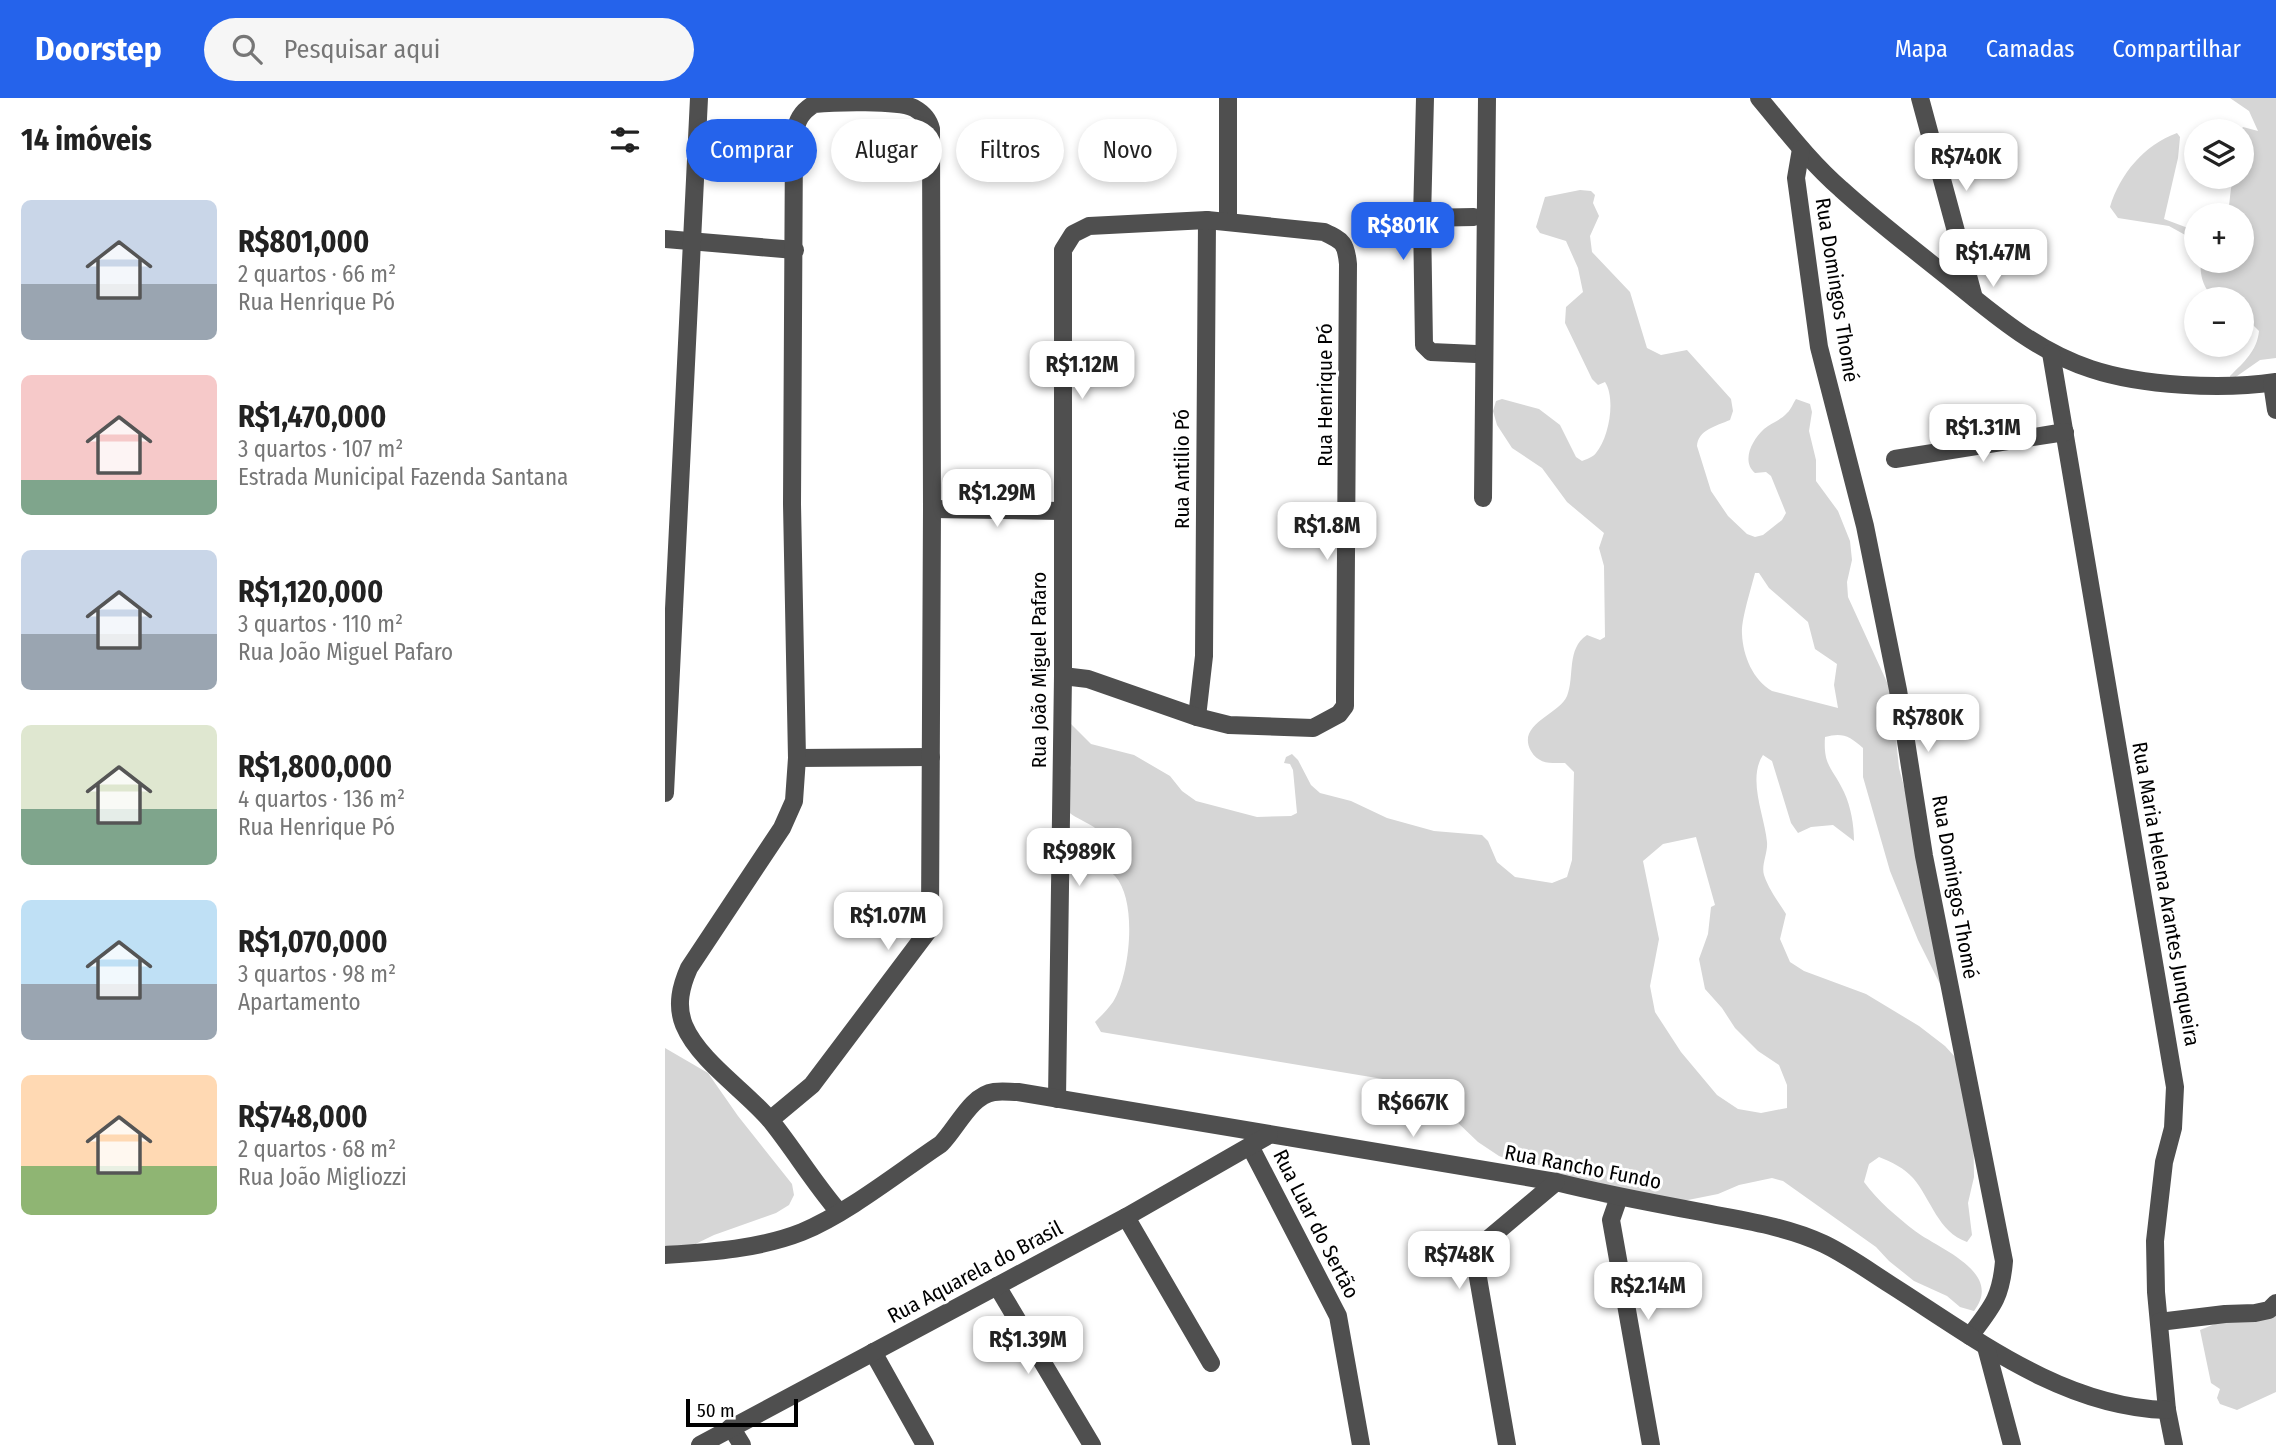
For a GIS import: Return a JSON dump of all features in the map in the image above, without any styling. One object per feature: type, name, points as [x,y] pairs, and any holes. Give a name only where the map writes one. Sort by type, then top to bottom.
[{"type":"street","points":[[665,793],[699,98]]},
{"type":"street","points":[[1228,98],[1228,221]]},
{"type":"street","points":[[1425,98],[1422,218],[1424,345],[1431,352],[1476,354]]},
{"type":"street","points":[[1483,499],[1487,98]]},
{"type":"street","points":[[1920,98],[1974,298]]},
{"type":"street","points":[[1762,100],[1801,149],[1840,188],[1997,317],[2051,353],[2091,369],[2132,379],[2225,386],[2274,382],[2276,410]]},
{"type":"street","points":[[770,1120],[812,1085],[928,931],[931,907],[931,129],[929,121],[913,107],[896,104],[861,101],[814,104],[797,120],[794,135],[792,504],[797,758],[794,802],[782,828],[693,962],[682,983],[679,997],[680,1013],[690,1036],[708,1058],[770,1120],[839,1212]]},
{"type":"street","name":"Rua Domingos Thomé","points":[[1801,149],[1796,178],[1819,347],[1865,526],[1898,690],[1924,856],[2004,1261],[2002,1285],[1997,1298],[1970,1336]]},
{"type":"street","points":[[1370,219],[1474,217]]},
{"type":"street","name":"Rua Antilio Pó","points":[[1197,717],[1204,656],[1207,220]]},
{"type":"street","name":"Rua João Miguel Pafaro","points":[[1057,1099],[1063,676],[1063,250],[1073,234],[1089,226],[1228,221]]},
{"type":"street","name":"Rua Henrique Pó","points":[[1063,676],[1088,679],[1197,717],[1229,725],[1313,728],[1339,714],[1345,706],[1346,248],[1341,240],[1324,232],[1228,221]]},
{"type":"street","points":[[665,239],[795,250]]},
{"type":"street","name":"Rua Maria Helena Arantes Junqueira","points":[[2051,353],[2175,1087],[2173,1128],[2164,1162],[2155,1241],[2156,1292],[2167,1410],[2174,1445]]},
{"type":"street","points":[[1895,458],[2064,432]]},
{"type":"street","points":[[932,509],[1062,511]]},
{"type":"street","points":[[797,758],[931,757]]},
{"type":"street","name":"Rua Rancho Fundo","points":[[665,1255],[764,1244],[802,1232],[839,1212],[941,1144],[953,1132],[971,1104],[992,1092],[1018,1092],[1556,1182],[1750,1222],[1822,1243],[1848,1257],[1986,1347],[2055,1383],[2137,1409],[2167,1410]]},
{"type":"street","name":"Rua Aquarela do Brasil","points":[[700,1445],[1126,1217],[1251,1148],[1269,1135]]},
{"type":"street","name":"Rua Luar do Sertão","points":[[1251,1148],[1338,1316],[1361,1445]]},
{"type":"street","points":[[1507,1445],[1476,1266],[1481,1246],[1556,1182]]},
{"type":"street","points":[[1619,1197],[1611,1220],[1651,1445]]},
{"type":"street","points":[[1126,1217],[1211,1363]]},
{"type":"street","points":[[997,1286],[1092,1445]]},
{"type":"street","points":[[2159,1322],[2255,1313],[2269,1310],[2276,1303]]},
{"type":"street","points":[[1986,1347],[2012,1445]]},
{"type":"street","points":[[873,1352],[925,1445]]},
{"type":"street","points":[[731,1427],[742,1445]]},
{"type":"shaded area","points":[[2230,98],[2276,98],[2276,358],[2260,360],[2230,381],[2230,376],[2248,357],[2254,357],[2259,331],[2254,326],[2254,287],[2206,287],[2202,273],[2254,273],[2254,203],[2229,203],[2231,189],[2254,189],[2254,130],[2258,131],[2249,111]]},
{"type":"shaded area","points":[[2177,133],[2180,137],[2164,219],[2184,226],[2184,234],[2169,226],[2118,218],[2110,207],[2127,172],[2144,153]]},
{"type":"shaded area","points":[[1580,190],[1591,191],[1595,195],[1593,203],[1599,216],[1590,236],[1592,252],[1630,292],[1647,348],[1661,355],[1687,350],[1731,399],[1733,411],[1730,420],[1704,432],[1697,446],[1711,491],[1728,516],[1747,534],[1755,537],[1763,535],[1782,520],[1786,513],[1771,476],[1766,472],[1755,473],[1751,468],[1749,457],[1752,445],[1764,429],[1788,412],[1796,399],[1810,404],[1812,412],[1809,431],[1816,460],[1816,481],[1838,511],[1850,541],[1852,560],[1847,582],[1848,597],[1891,691],[1899,768],[1918,839],[1943,990],[1918,940],[1890,871],[1863,777],[1863,748],[1854,741],[1841,735],[1825,737],[1827,761],[1844,792],[1853,822],[1854,841],[1833,825],[1811,827],[1798,833],[1791,823],[1772,761],[1763,755],[1758,765],[1757,786],[1767,842],[1764,875],[1786,914],[1780,939],[1790,962],[1804,971],[1866,994],[1919,1026],[1945,1046],[1967,1070],[1973,1119],[1974,1177],[1968,1203],[1972,1235],[1967,1242],[1949,1231],[1942,1223],[1919,1186],[1906,1171],[1879,1157],[1869,1164],[1864,1182],[1901,1220],[1965,1263],[1975,1273],[1981,1285],[1981,1297],[1974,1311],[1960,1307],[1947,1296],[1914,1281],[1876,1247],[1783,1181],[1772,1178],[1739,1185],[1718,1194],[1658,1206],[1613,1206],[1588,1197],[1546,1165],[1523,1165],[1499,1156],[1478,1142],[1455,1120],[1447,1099],[1431,1087],[1101,1032],[1095,1022],[1113,1002],[1119,990],[1127,957],[1129,920],[1127,902],[1115,876],[1099,864],[1066,854],[1070,849],[1107,840],[1099,831],[1071,814],[1062,799],[1071,768],[1064,744],[1070,723],[1091,744],[1134,755],[1170,776],[1182,791],[1196,801],[1257,817],[1291,816],[1297,813],[1293,770],[1290,764],[1284,763],[1286,757],[1292,754],[1311,785],[1320,793],[1351,801],[1387,818],[1434,831],[1482,835],[1488,841],[1497,862],[1515,877],[1552,883],[1567,877],[1572,860],[1574,772],[1565,763],[1538,759],[1528,742],[1534,727],[1563,703],[1567,696],[1574,655],[1580,641],[1587,635],[1600,640],[1605,637],[1604,566],[1599,548],[1604,533],[1567,502],[1542,468],[1512,448],[1497,425],[1493,411],[1496,401],[1502,399],[1539,409],[1560,425],[1576,457],[1582,461],[1596,453],[1607,428],[1610,408],[1608,389],[1605,382],[1598,385],[1592,379],[1565,323],[1566,307],[1583,292],[1578,268],[1566,241],[1540,233],[1536,227],[1545,197]],"holes":[[[1755,573],[1759,573],[1769,588],[1808,622],[1815,649],[1837,664],[1834,685],[1838,708],[1772,691],[1754,674],[1744,651],[1742,628]],[[1696,837],[1715,905],[1711,907],[1708,934],[1699,959],[1705,989],[1735,1028],[1758,1051],[1779,1065],[1787,1085],[1787,1108],[1761,1113],[1738,1109],[1717,1095],[1681,1052],[1655,1012],[1650,986],[1659,939],[1643,861],[1663,844]]]},
{"type":"shaded area","points":[[665,1048],[708,1073],[792,1184],[794,1195],[789,1205],[776,1213],[714,1235],[681,1251],[665,1252]]},
{"type":"shaded area","points":[[2276,1306],[2276,1392],[2237,1410],[2220,1404],[2217,1398],[2220,1389],[2211,1383],[2200,1330],[2242,1313]]}]
